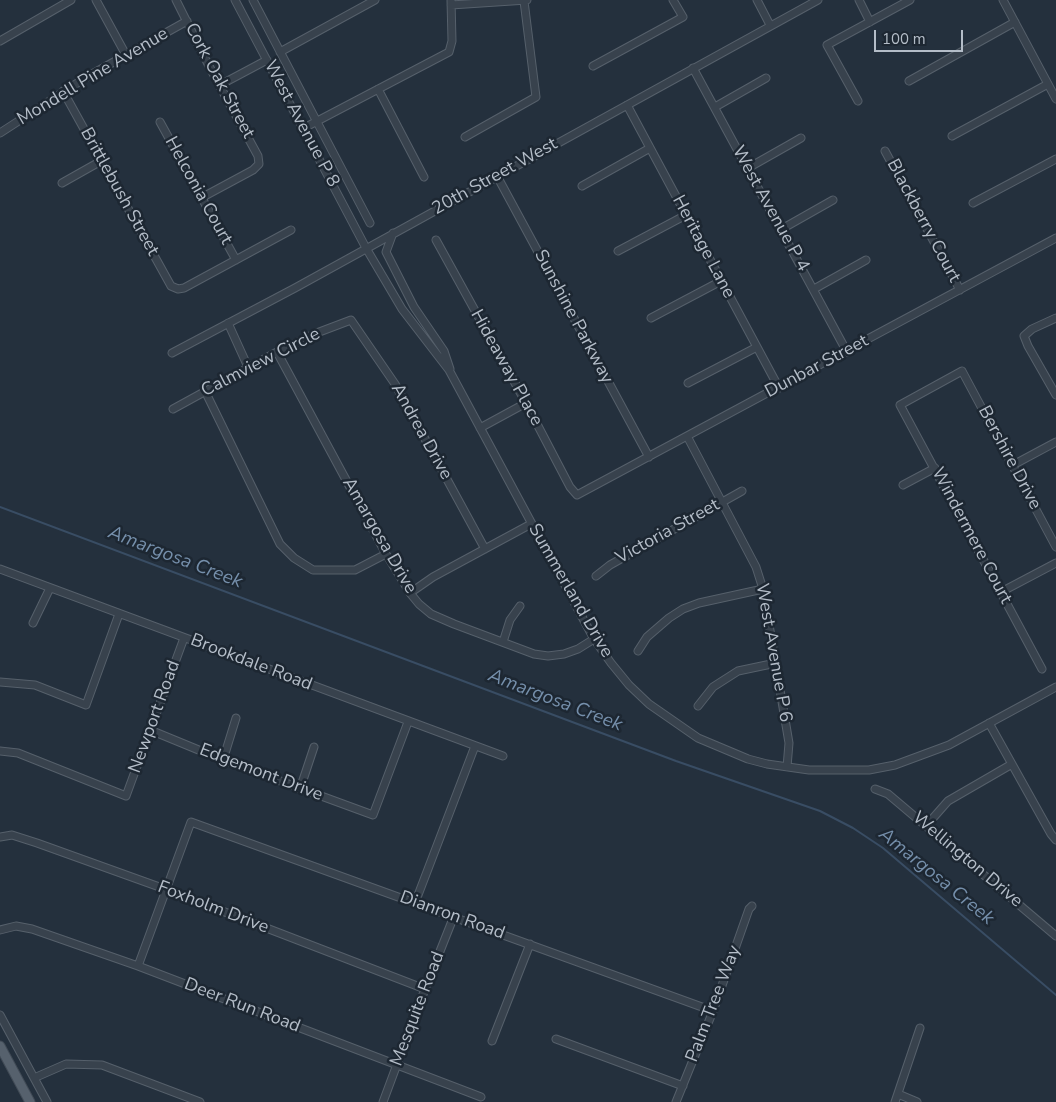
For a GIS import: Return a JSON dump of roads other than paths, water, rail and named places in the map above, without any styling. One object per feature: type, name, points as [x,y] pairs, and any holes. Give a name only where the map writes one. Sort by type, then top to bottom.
[{"type":"main road","points":[[0,1046],[30,1102]]},
{"type":"street","points":[[0,41],[71,0]]},
{"type":"street","points":[[96,0],[126,55]]},
{"type":"street","name":"Cork Oak Street","points":[[176,0],[258,156],[259,164],[253,170],[201,198]]},
{"type":"street","name":"West Avenue P 8","points":[[235,0],[366,248]]},
{"type":"street","name":"West Avenue P 8","points":[[253,0],[370,223]]},
{"type":"street","points":[[280,52],[374,0]]},
{"type":"street","points":[[304,128],[449,52],[452,42],[451,3],[526,0],[536,97],[464,137]]},
{"type":"street","points":[[593,66],[683,17],[673,0]]},
{"type":"street","points":[[757,0],[770,25]]},
{"type":"street","name":"20th Street West","points":[[172,353],[818,0]]},
{"type":"street","points":[[859,0],[870,22]]},
{"type":"street","points":[[858,101],[827,45],[910,0]]},
{"type":"street","points":[[1003,0],[1056,99]]},
{"type":"street","name":"Mondell Pine Avenue","points":[[0,133],[63,91],[187,21]]},
{"type":"street","points":[[909,81],[1015,22]]},
{"type":"street","points":[[220,85],[267,60]]},
{"type":"street","name":"West Avenue P 4","points":[[693,68],[847,352]]},
{"type":"street","points":[[715,108],[766,78]]},
{"type":"street","points":[[952,136],[1048,84]]},
{"type":"street","points":[[378,89],[424,177]]},
{"type":"street","name":"Brittlebush Street","points":[[63,91],[171,286],[178,289],[184,288],[236,260]]},
{"type":"street","name":"Heritage Lane","points":[[627,105],[779,388]]},
{"type":"street","name":"Helconia Court","points":[[160,122],[236,260]]},
{"type":"street","points":[[748,168],[800,138]]},
{"type":"street","points":[[582,186],[650,148]]},
{"type":"street","name":"Blackberry Court","points":[[885,151],[960,290]]},
{"type":"street","points":[[974,203],[1056,159]]},
{"type":"street","points":[[62,183],[101,161]]},
{"type":"street","name":"Sunshine Parkway","points":[[497,176],[649,457]]},
{"type":"street","points":[[780,230],[833,200]]},
{"type":"street","points":[[618,251],[686,215]]},
{"type":"street","points":[[236,260],[291,230]]},
{"type":"street","points":[[393,233],[386,252],[414,307],[444,351],[452,377]]},
{"type":"street","name":"Dunbar Street","points":[[577,495],[847,352],[1056,238]]},
{"type":"street","name":"Hideaway Place","points":[[436,240],[570,487],[577,495]]},
{"type":"street","name":"Summerland Drive","points":[[366,248],[402,309],[452,377],[594,639],[629,685],[649,704],[698,738],[748,759],[787,767],[809,770],[869,770],[920,757],[949,745],[1056,688]]},
{"type":"street","points":[[814,289],[866,260]]},
{"type":"street","points":[[651,318],[721,281]]},
{"type":"street","points":[[1056,318],[1032,329],[1024,336],[1056,395]]},
{"type":"street","name":"Calmview Circle","points":[[173,409],[248,367],[314,334],[351,320]]},
{"type":"street","name":"Andrea Drive","points":[[351,320],[396,384],[485,549]]},
{"type":"street","points":[[228,324],[248,367]]},
{"type":"street","points":[[688,383],[757,347]]},
{"type":"street","name":"Amargosa Drive","points":[[278,352],[386,554],[410,594],[431,614],[534,654],[548,656],[571,651],[594,639]]},
{"type":"street","name":"Bershire Drive","points":[[900,404],[962,371],[1056,546]]},
{"type":"street","points":[[205,391],[280,544],[294,558],[313,570],[355,570],[386,554]]},
{"type":"street","points":[[480,428],[526,404]]},
{"type":"street","name":"Windermere Court","points":[[900,404],[1042,669]]},
{"type":"street","name":"West Avenue P 6","points":[[687,436],[756,566],[763,589],[789,742],[787,767]]},
{"type":"street","points":[[1013,465],[1056,442]]},
{"type":"street","points":[[903,485],[935,468]]},
{"type":"street","name":"Victoria Street","points":[[596,576],[610,565],[742,491]]},
{"type":"street","points":[[410,594],[433,577],[531,524]]},
{"type":"street","points":[[1001,592],[1056,563]]},
{"type":"street","name":"Brookdale Road","points":[[0,569],[503,756]]},
{"type":"street","points":[[33,623],[50,588]]},
{"type":"street","points":[[638,651],[647,637],[683,609],[699,603],[763,589]]},
{"type":"street","points":[[503,642],[510,620],[520,606]]},
{"type":"street","points":[[0,682],[34,685],[86,705],[119,614]]},
{"type":"street","name":"Newport Road","points":[[0,751],[18,754],[126,796],[184,638]]},
{"type":"street","points":[[698,706],[712,687],[738,671],[776,663]]},
{"type":"street","points":[[223,760],[236,718]]},
{"type":"street","name":"Edgemont Drive","points":[[150,730],[223,760],[373,815],[408,722]]},
{"type":"street","points":[[990,723],[1056,840]]},
{"type":"street","points":[[414,903],[474,746]]},
{"type":"street","points":[[300,788],[314,747]]},
{"type":"street","points":[[926,826],[948,801],[1012,764]]},
{"type":"street","name":"Wellington Drive","points":[[875,789],[888,794],[1056,936]]},
{"type":"street","name":"Dianron Road","points":[[165,890],[191,822],[713,1011]]},
{"type":"street","name":"Foxholm Drive","points":[[0,836],[12,835],[37,843],[424,989]]},
{"type":"street","points":[[138,966],[165,890]]},
{"type":"street","name":"Palm Tree Way","points":[[676,1102],[713,1011],[749,909],[752,906]]},
{"type":"street","name":"Mesquite Road","points":[[383,1102],[424,989],[454,916]]},
{"type":"street","name":"Deer Run Road","points":[[0,930],[16,926],[32,929],[138,966],[481,1097]]},
{"type":"street","points":[[492,1041],[530,944]]},
{"type":"street","points":[[0,1015],[47,1102]]},
{"type":"street","points":[[895,1102],[920,1028]]},
{"type":"street","points":[[556,1038],[683,1086]]},
{"type":"street","points":[[34,1078],[66,1064],[102,1065],[197,1101]]},
{"type":"street","points":[[898,1094],[918,1102]]},
{"type":"waterway","name":"Amargosa Creek","points":[[0,507],[676,761],[820,811],[853,828],[883,848],[1056,995]]}]
